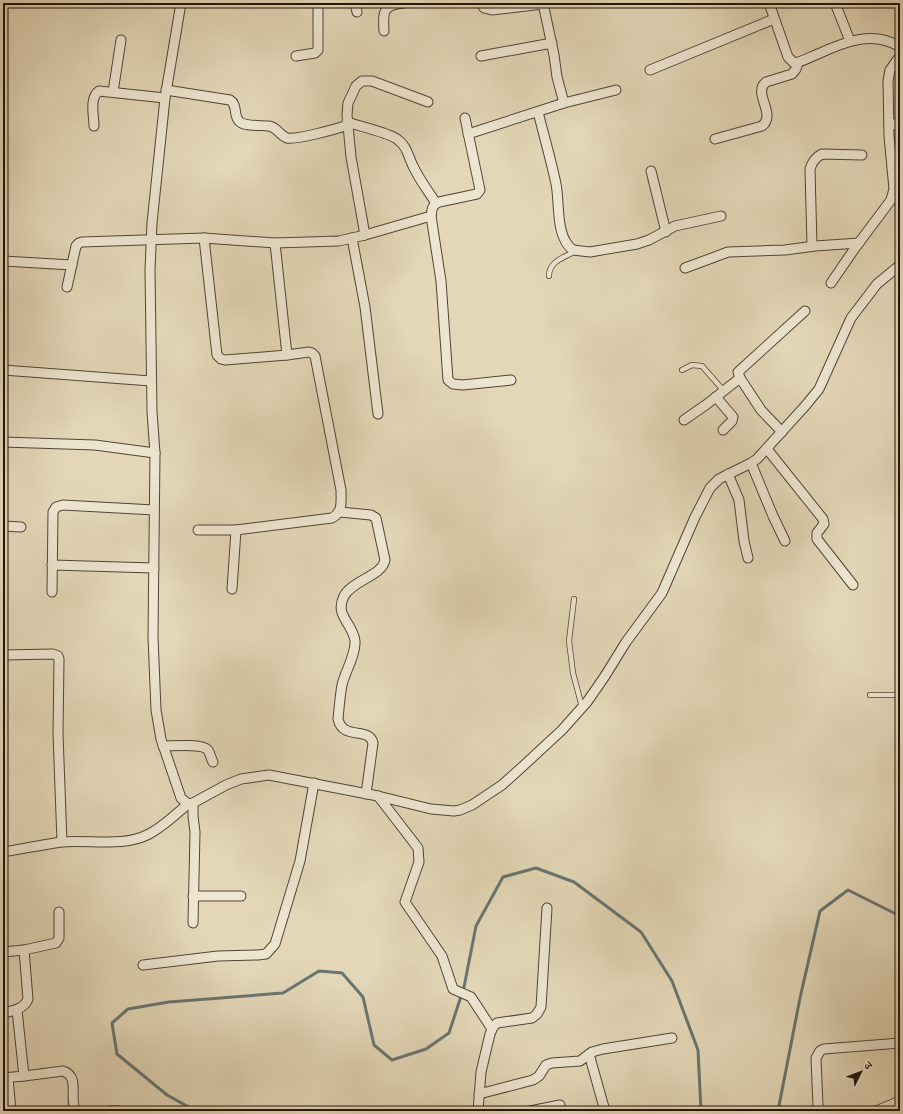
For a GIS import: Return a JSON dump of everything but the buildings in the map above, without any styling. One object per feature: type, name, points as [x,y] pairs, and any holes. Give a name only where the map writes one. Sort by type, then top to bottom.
[{"type":"street","points":[[182,3],[166,94],[151,239],[151,381],[155,453],[153,637],[158,726],[163,746],[182,798],[191,804],[193,816],[195,832],[193,923]]},
{"type":"street","points":[[296,56],[315,53],[318,50],[318,3]]},
{"type":"street","points":[[384,31],[383,14],[385,10],[392,5],[404,3]]},
{"type":"street","points":[[481,3],[484,8],[492,10],[543,4],[552,42],[557,77],[564,104]]},
{"type":"street","points":[[769,3],[788,57],[794,63],[850,41],[873,38],[888,41],[900,47]]},
{"type":"street","points":[[835,3],[850,41]]},
{"type":"street","points":[[650,70],[774,18]]},
{"type":"street","points":[[112,92],[121,40]]},
{"type":"street","points":[[481,56],[552,42]]},
{"type":"street","points":[[831,283],[858,243],[891,200],[893,194],[894,189],[889,126],[888,75],[900,56]]},
{"type":"street","points":[[715,139],[765,124],[768,116],[761,90],[763,84],[792,74],[796,69],[798,62]]},
{"type":"street","points":[[365,235],[351,157],[348,123],[348,104],[356,86],[362,81],[372,81],[428,102]]},
{"type":"street","points":[[468,134],[564,104],[616,90]]},
{"type":"street","points":[[94,126],[94,96],[98,91],[166,94],[230,100],[235,105],[237,120],[239,122],[244,124],[273,127],[287,138],[325,132],[348,123],[394,137],[402,143],[418,175],[436,203]]},
{"type":"street","points":[[538,112],[556,185],[559,221],[563,236],[568,246],[576,251],[590,252],[638,244],[684,224],[721,216]]},
{"type":"street","points":[[465,118],[480,190],[477,194],[436,203],[433,206],[431,216],[440,281],[448,380],[453,384],[463,385],[511,380]]},
{"type":"street","points":[[889,126],[900,122]]},
{"type":"street","points":[[812,246],[810,169],[812,165],[818,156],[822,154],[862,155]]},
{"type":"street","points":[[651,171],[666,232]]},
{"type":"street","points":[[67,287],[76,246],[79,243],[204,238],[275,243],[339,241],[431,216]]},
{"type":"street","points":[[198,530],[236,530],[332,518],[340,512],[342,506],[341,490],[315,356],[309,352],[225,360],[218,358],[204,238]]},
{"type":"street","points":[[352,238],[364,307],[378,414]]},
{"type":"street","points":[[275,243],[287,355]]},
{"type":"street","points":[[685,268],[728,252],[785,250],[812,246],[858,243]]},
{"type":"street","points":[[3,261],[72,265]]},
{"type":"street","points":[[3,852],[62,842],[113,842],[138,838],[150,834],[191,804],[226,785],[241,780],[269,775],[378,796],[431,809],[454,810],[472,805],[502,784],[522,767],[562,730],[582,708],[605,676],[626,642],[662,593],[695,517],[710,488],[719,478],[751,463],[767,449],[806,405],[819,389],[851,318],[877,284],[900,265]]},
{"type":"street","points":[[782,432],[761,410],[738,373],[740,369],[805,311]]},
{"type":"street","points":[[3,370],[151,381]]},
{"type":"street","points":[[684,420],[740,378]]},
{"type":"street","points":[[716,397],[733,417],[732,422],[723,430]]},
{"type":"street","points":[[3,442],[95,444],[155,453]]},
{"type":"street","points":[[767,449],[823,519],[824,524],[817,533],[818,539],[853,585]]},
{"type":"street","points":[[751,463],[785,542]]},
{"type":"street","points":[[728,474],[739,500],[744,541],[748,558]]},
{"type":"street","points":[[52,592],[53,512],[56,507],[64,505],[154,510]]},
{"type":"street","points":[[340,512],[370,514],[376,518],[385,560],[381,569],[347,592],[342,601],[341,613],[352,632],[355,642],[342,684],[338,719],[339,724],[346,731],[367,735],[372,739],[373,743],[366,794]]},
{"type":"street","points":[[3,526],[20,527]]},
{"type":"street","points":[[232,589],[236,530]]},
{"type":"street","points":[[52,565],[154,568]]},
{"type":"street","points":[[3,655],[53,654],[58,656],[59,659],[58,734],[62,842]]},
{"type":"street","points":[[163,746],[194,746],[205,748],[213,762]]},
{"type":"street","points":[[143,965],[218,956],[258,955],[266,954],[271,950],[275,944],[300,861],[314,783]]},
{"type":"street","points":[[378,796],[418,848],[419,862],[405,902],[442,956],[453,989],[471,997],[492,1029]]},
{"type":"street","points":[[193,896],[241,896]]},
{"type":"street","points":[[478,1111],[481,1072],[492,1029],[497,1024],[532,1018],[540,1012],[547,908]]},
{"type":"street","points":[[3,952],[49,946],[56,943],[58,941],[59,912]]},
{"type":"street","points":[[3,1013],[17,1010],[27,1003],[28,999],[24,950]]},
{"type":"street","points":[[17,1010],[24,1076]]},
{"type":"street","points":[[479,1094],[533,1080],[539,1076],[546,1066],[552,1063],[580,1061],[589,1054],[604,1049],[672,1038]]},
{"type":"street","points":[[818,1106],[816,1058],[820,1051],[824,1049],[900,1043]]},
{"type":"street","points":[[589,1054],[605,1111]]},
{"type":"street","points":[[11,1111],[5,1078],[63,1071],[67,1072],[73,1080],[74,1107],[76,1111]]},
{"type":"street","points":[[876,1111],[900,1101]]},
{"type":"street","points":[[530,1111],[560,1105]]},
{"type":"street","points":[[110,1111],[120,1111]]},
{"type":"lane","points":[[549,276],[549,269],[553,264],[576,251]]},
{"type":"lane","points":[[682,370],[692,366],[702,366],[724,391]]},
{"type":"lane","points":[[574,599],[569,641],[573,673],[582,708]]},
{"type":"lane","points":[[870,695],[900,695]]},
{"type":"waterway","points":[[196,1111],[167,1095],[117,1054],[112,1023],[128,1009],[169,1002],[283,993],[319,971],[342,973],[363,997],[374,1045],[392,1060],[426,1049],[449,1033],[464,987],[476,926],[503,877],[536,868],[574,882],[641,932],[672,981],[698,1050],[701,1111]]},
{"type":"waterway","points":[[778,1111],[800,998],[820,911],[848,890],[900,916]]}]
